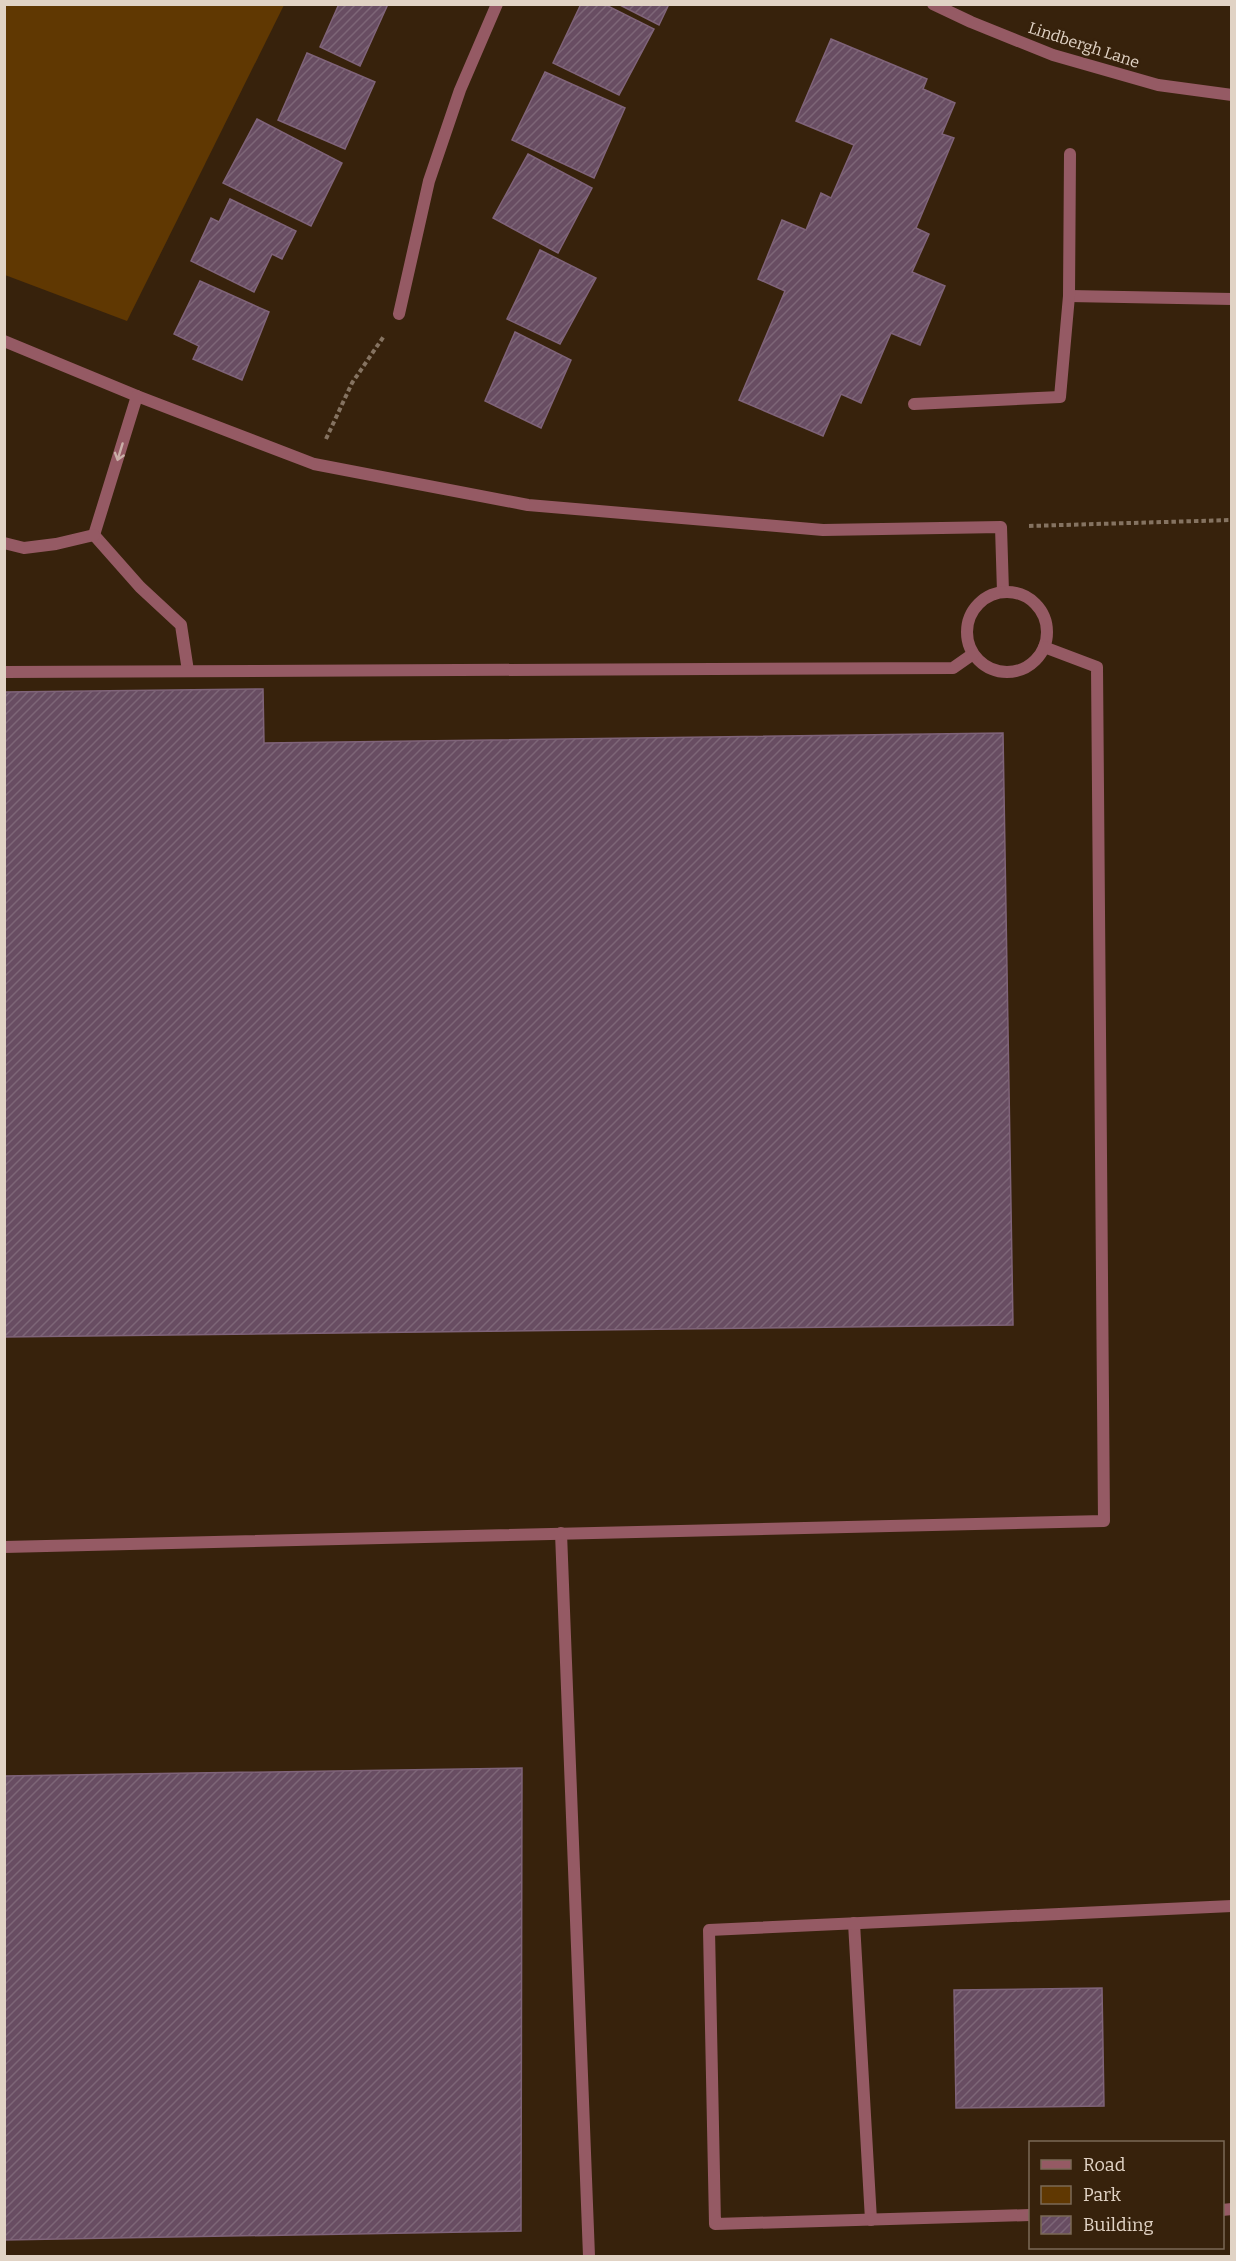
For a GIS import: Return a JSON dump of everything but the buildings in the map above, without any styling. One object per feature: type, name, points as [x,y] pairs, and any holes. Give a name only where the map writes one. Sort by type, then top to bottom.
[{"type":"street","points":[[399,314],[429,181],[460,90],[497,4]]},
{"type":"street","name":"Lindbergh Lane","points":[[933,4],[1053,55],[1158,85],[1232,95]]},
{"type":"street","points":[[914,404],[1060,397],[1069,296],[1070,154]]},
{"type":"street","points":[[1069,296],[1232,299]]},
{"type":"street","points":[[4,340],[137,396],[314,464],[528,505],[823,530],[1001,527],[1003,592]]},
{"type":"street","points":[[94,535],[137,396]]},
{"type":"street","points":[[4,543],[24,548],[56,544],[94,535]]},
{"type":"street","points":[[94,535],[140,587],[181,626],[188,671]]},
{"type":"street","points":[[1003,592],[1017,593],[1029,599],[1039,609],[1045,621],[1047,633],[1044,647],[1038,658],[1029,666],[1017,671],[992,670],[981,663],[967,642],[966,628],[970,614],[978,603],[990,595],[1003,592]]},
{"type":"street","points":[[4,1547],[1104,1521],[1097,668],[1044,647]]},
{"type":"street","points":[[4,672],[953,668],[973,654]]},
{"type":"street","points":[[561,1533],[589,2256]]},
{"type":"street","points":[[1029,2215],[715,2224],[709,1930],[1232,1906]]},
{"type":"street","points":[[854,1923],[871,2220]]},
{"type":"path","points":[[314,464],[352,383],[399,314]]},
{"type":"path","points":[[1001,527],[1232,520]]},
{"type":"green space","points":[[4,5],[284,5],[127,321],[5,275]]}]
